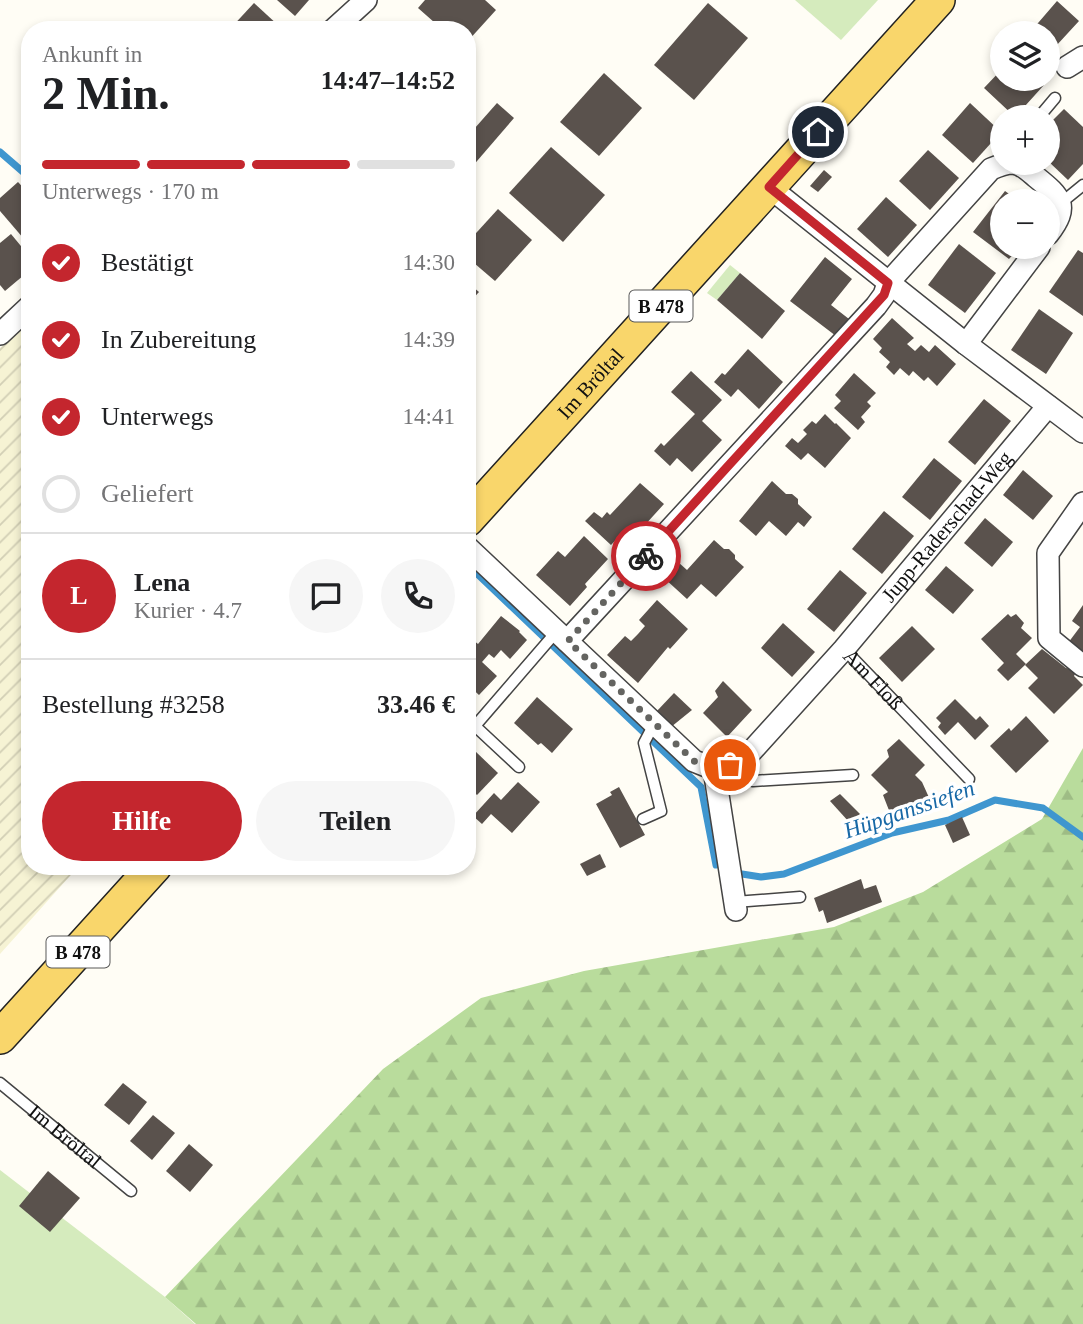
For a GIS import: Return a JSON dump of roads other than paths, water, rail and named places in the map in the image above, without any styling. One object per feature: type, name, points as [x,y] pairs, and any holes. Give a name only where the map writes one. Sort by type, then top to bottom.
[{"type":"main road","name":"Im Bröltal","points":[[476,510],[938,0]]},
{"type":"main road","name":"B 478","points":[[0,1037],[147,875]]},
{"type":"street","points":[[343,21],[366,0]]},
{"type":"street","points":[[562,636],[876,306],[888,283],[990,170]]},
{"type":"street","points":[[1033,175],[1057,193],[1061,203],[1060,211]]},
{"type":"street","points":[[769,187],[965,344],[1083,432]]},
{"type":"street","points":[[965,344],[1030,259]]},
{"type":"street","points":[[0,334],[21,314]]},
{"type":"street","name":"Jupp-Raderschad-Weg","points":[[844,649],[1048,406]]},
{"type":"street","points":[[1083,503],[1048,553],[1049,638],[1083,666]]},
{"type":"street","points":[[476,555],[694,761],[714,769],[735,906]]},
{"type":"street","name":"Am Floß","points":[[714,769],[730,765],[748,755],[844,649]]},
{"type":"lane","points":[[1050,105],[1055,99]]},
{"type":"lane","points":[[1061,203],[1083,185]]},
{"type":"lane","points":[[476,725],[542,648],[562,636]]},
{"type":"lane","name":"Am Floß","points":[[844,649],[969,779]]},
{"type":"lane","points":[[643,819],[661,811],[644,743],[654,724]]},
{"type":"lane","points":[[476,727],[519,767]]},
{"type":"lane","points":[[714,769],[753,781],[853,775]]},
{"type":"lane","points":[[735,906],[800,897]]},
{"type":"lane","name":"Im Bröltal","points":[[0,1083],[131,1191]]},
{"type":"waterway","name":"Hüpganssiefen","points":[[0,152],[21,170]]},
{"type":"waterway","name":"Hüpganssiefen","points":[[476,573],[701,787],[716,865]]},
{"type":"waterway","name":"Hüpganssiefen","points":[[742,874],[761,877],[784,874],[892,833],[949,820],[995,800],[1043,808],[1083,837]]}]
